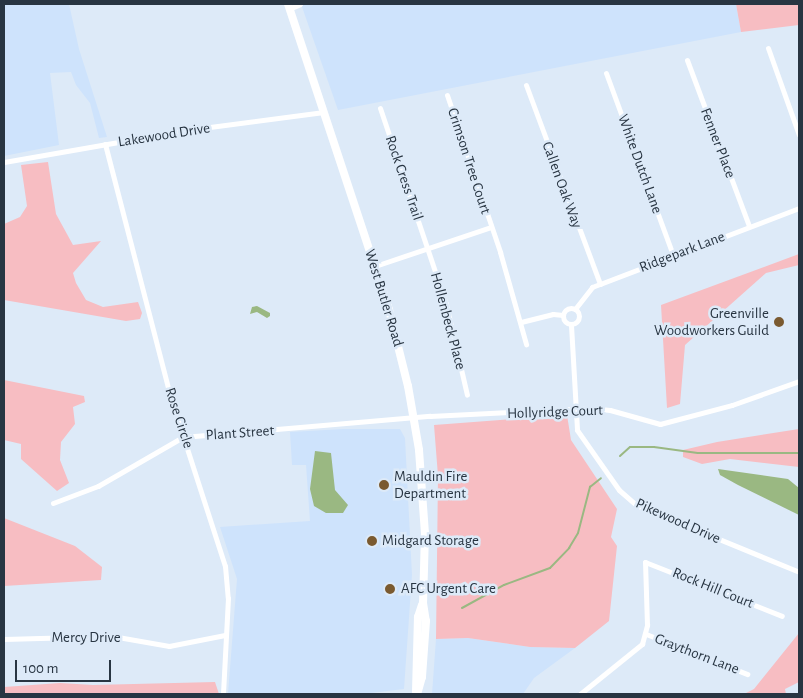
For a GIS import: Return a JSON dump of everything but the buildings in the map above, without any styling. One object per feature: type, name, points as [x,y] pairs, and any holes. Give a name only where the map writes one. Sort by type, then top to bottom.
[{"type":"main road","name":"West Butler Road","points":[[288,6],[375,266],[400,348],[413,417],[424,512],[423,603],[426,621],[423,665],[417,694]]},
{"type":"street","points":[[288,6],[300,4]]},
{"type":"street","points":[[768,48],[799,135]]},
{"type":"street","name":"Fenner Place","points":[[687,60],[749,226]]},
{"type":"street","name":"White Dutch Lane","points":[[606,73],[673,256]]},
{"type":"street","name":"Callen Oak Way","points":[[526,85],[600,284]]},
{"type":"street","name":"Crimson Tree Court","points":[[447,95],[491,227],[521,322],[526,344]]},
{"type":"street","name":"Rock Cress Trail","points":[[380,108],[428,248]]},
{"type":"street","name":"Lakewood Drive","points":[[4,162],[105,144],[324,112]]},
{"type":"street","name":"Rose Circle","points":[[105,144],[142,294],[183,437],[227,575],[223,694]]},
{"type":"street","name":"Ridgepark Lane","points":[[575,309],[592,287],[799,208]]},
{"type":"street","points":[[375,266],[491,227]]},
{"type":"street","name":"Hollenbeck Place","points":[[428,248],[446,304],[467,394]]},
{"type":"street","points":[[563,315],[568,308],[575,309],[580,318],[571,325]]},
{"type":"street","points":[[521,322],[553,314],[563,315]]},
{"type":"street","points":[[563,315],[565,322],[571,325]]},
{"type":"street","points":[[571,325],[574,408]]},
{"type":"street","name":"Hollyridge Court","points":[[413,417],[574,408],[610,410],[660,424],[678,421],[693,413],[732,405],[799,381]]},
{"type":"street","name":"Pikewood Drive","points":[[574,408],[577,430],[628,499],[799,572]]},
{"type":"street","name":"Plant Street","points":[[53,503],[98,486],[183,437],[413,417]]},
{"type":"street","name":"Rock Hill Court","points":[[646,634],[645,562],[782,616]]},
{"type":"street","points":[[580,694],[635,653],[646,634]]},
{"type":"street","name":"Graythorn Lane","points":[[646,634],[747,674]]},
{"type":"street","name":"Mercy Drive","points":[[4,639],[112,636],[169,646],[225,635]]},
{"type":"shaded area","points":[[4,4],[69,4],[79,49],[107,137],[99,138],[90,103],[76,85],[71,72],[50,73],[59,145],[4,156]]},
{"type":"shaded area","points":[[301,4],[736,4],[741,32],[338,110]]},
{"type":"shaded area","points":[[736,4],[799,4],[799,25],[741,32]]},
{"type":"shaded area","points":[[48,162],[56,214],[73,245],[101,241],[73,273],[76,283],[86,300],[103,307],[138,302],[142,313],[140,319],[126,321],[4,300],[4,224],[20,217],[27,206],[21,165]]},
{"type":"shaded area","points":[[799,254],[799,265],[766,273],[685,345],[680,404],[667,408],[661,305]]},
{"type":"shaded area","points":[[257,306],[270,313],[270,316],[267,318],[257,312],[250,314],[252,307]]},
{"type":"shaded area","points":[[4,380],[84,396],[85,402],[73,407],[75,424],[61,442],[60,460],[69,483],[57,491],[21,459],[21,444],[4,440]]},
{"type":"shaded area","points":[[567,415],[571,440],[617,509],[611,537],[617,546],[609,621],[575,648],[530,647],[468,638],[436,639],[438,476],[434,425]]},
{"type":"shaded area","points":[[343,429],[400,429],[405,438],[412,575],[404,689],[363,694],[228,694],[237,579],[220,527],[310,521],[306,465],[292,465],[290,432]]},
{"type":"shaded area","points":[[799,429],[799,467],[730,459],[702,464],[683,457],[683,450],[717,442]]},
{"type":"shaded area","points":[[315,451],[331,453],[335,490],[348,505],[343,513],[326,513],[314,506],[310,489]]},
{"type":"shaded area","points":[[718,469],[788,479],[799,488],[799,515],[720,475]]},
{"type":"shaded area","points":[[4,518],[75,546],[102,567],[101,580],[4,586]]},
{"type":"shaded area","points":[[799,633],[799,682],[785,689],[786,694],[744,694],[754,689]]},
{"type":"shaded area","points":[[468,638],[530,647],[575,648],[534,678],[523,694],[432,694],[436,639]]},
{"type":"shaded area","points":[[215,682],[219,694],[4,694],[4,687],[60,683],[93,685]]},
{"type":"waterway","points":[[620,456],[630,447],[654,447],[698,453],[799,453]]},
{"type":"waterway","points":[[462,608],[504,585],[550,568],[569,548],[578,533],[590,487],[601,478]]},
{"type":"place","name":"Greenville Woodworkers Guild","points":[[779,322]]},
{"type":"place","name":"Mauldin Fire Department","points":[[384,485]]},
{"type":"place","name":"Midgard Storage","points":[[372,541]]},
{"type":"place","name":"AFC Urgent Care","points":[[390,589]]}]
